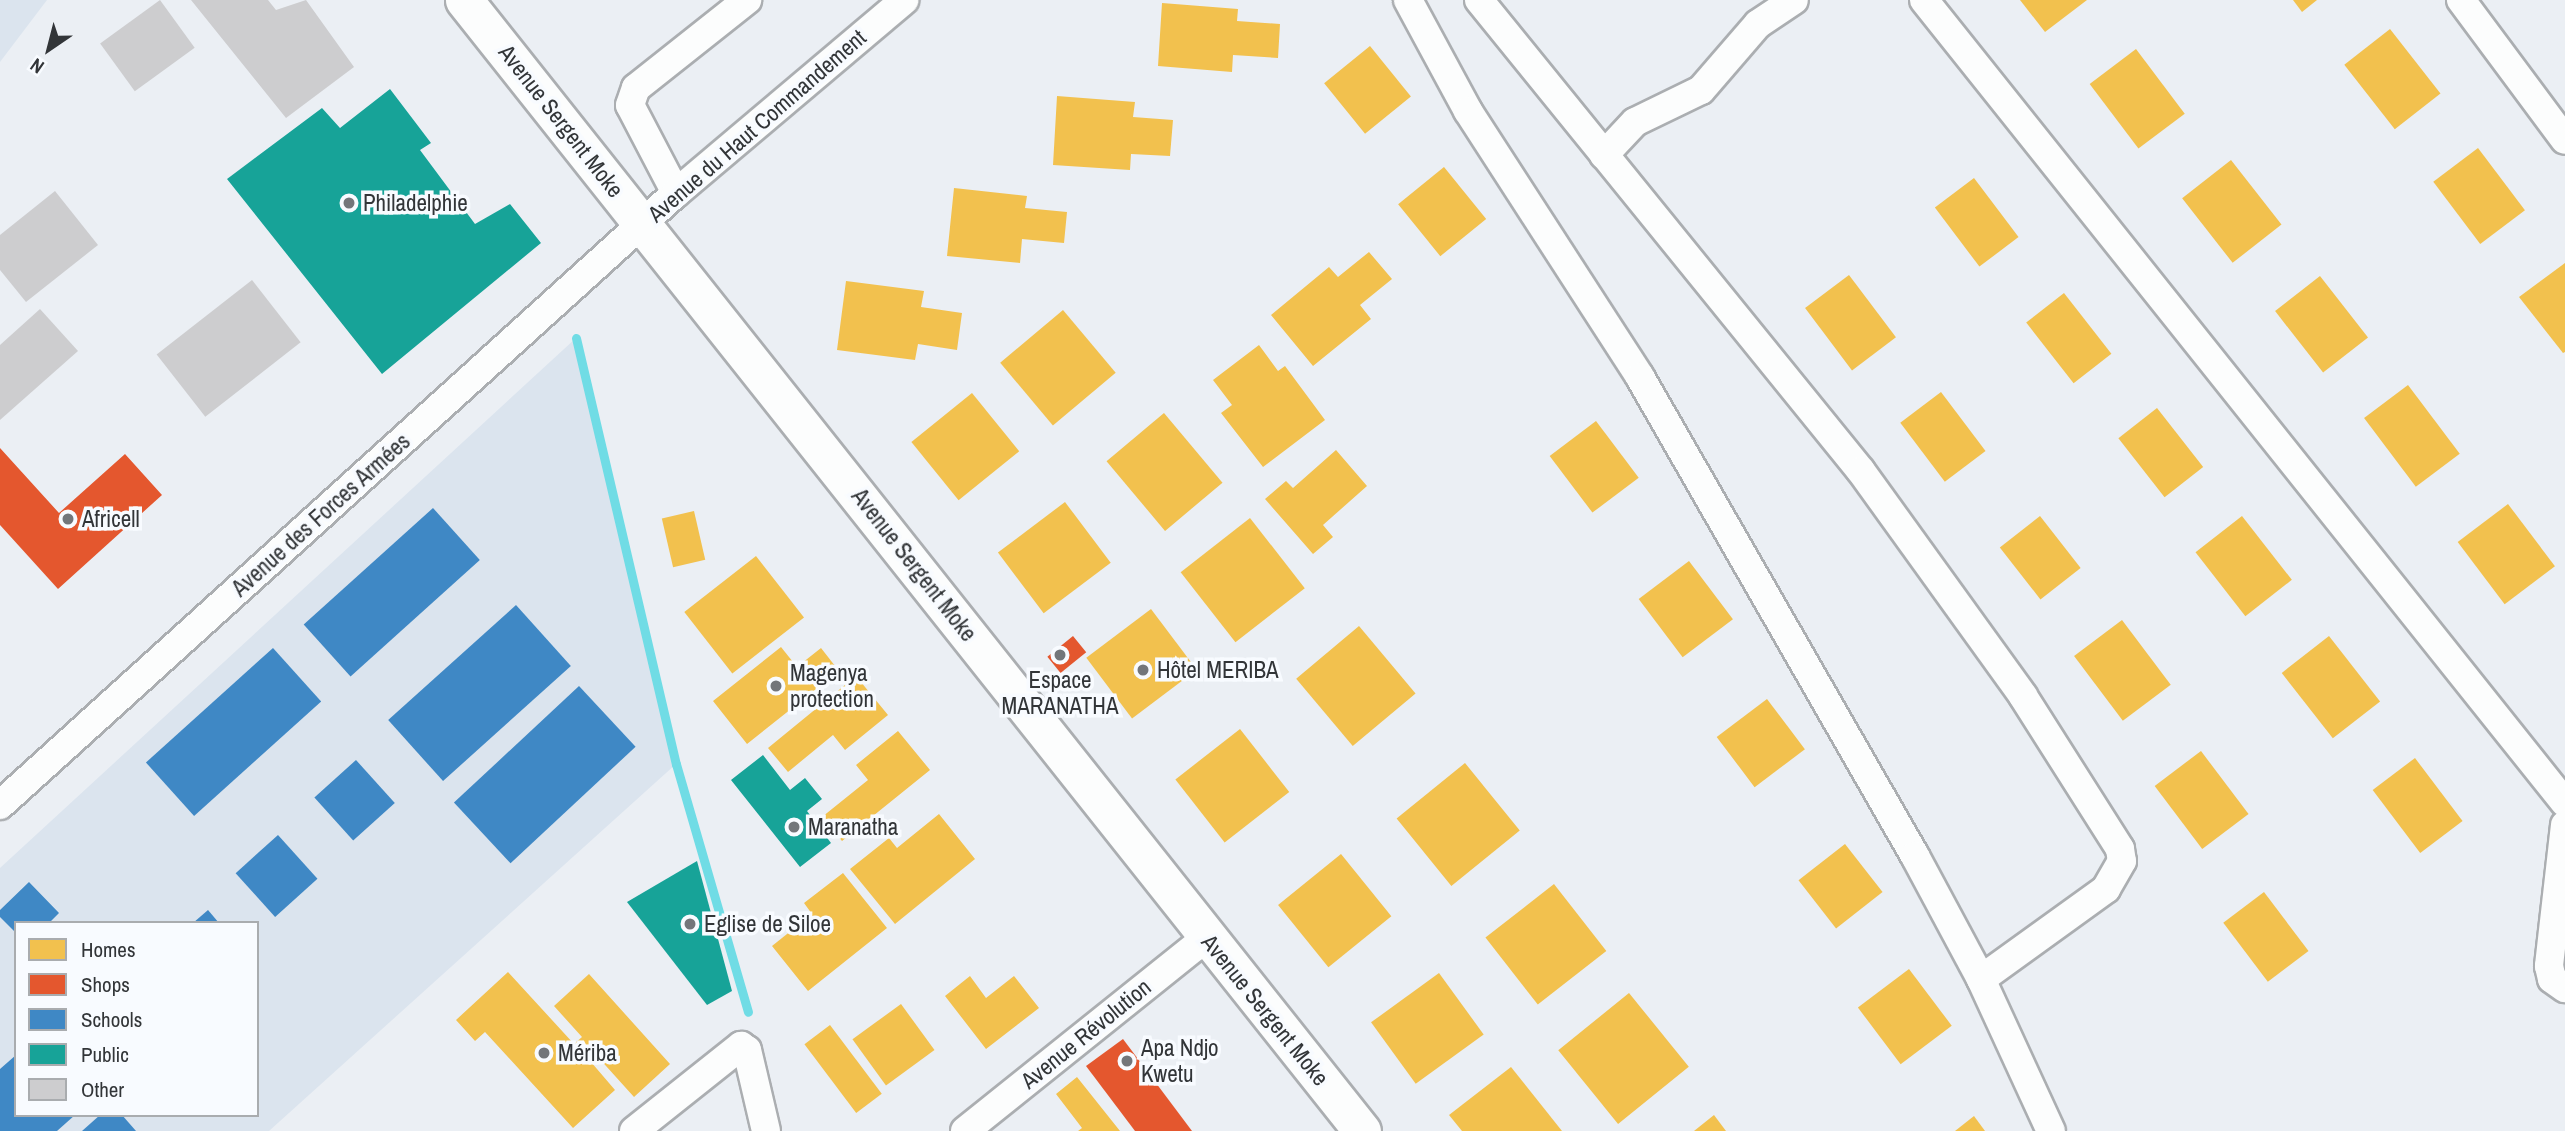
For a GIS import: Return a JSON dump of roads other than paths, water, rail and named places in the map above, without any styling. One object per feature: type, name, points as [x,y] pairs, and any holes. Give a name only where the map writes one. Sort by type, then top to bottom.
[{"type":"main road","name":"Avenue Sergent Moke","points":[[464,0],[1362,1131]]},
{"type":"street","points":[[676,193],[630,105],[636,88],[747,0]]},
{"type":"street","name":"Avenue du Haut Commandement","points":[[642,224],[904,0]]},
{"type":"street","points":[[1408,0],[1468,111],[1640,377],[1981,979],[2051,1131]]},
{"type":"street","points":[[1479,0],[1861,471],[2022,696],[2120,849],[2122,862],[2106,889],[1981,979]]},
{"type":"street","points":[[1604,155],[1635,122],[1701,90],[1758,24],[1794,0]]},
{"type":"street","points":[[1924,0],[2565,803]]},
{"type":"street","points":[[2461,0],[2565,140]]},
{"type":"street","name":"Avenue des Forces Armées","points":[[0,805],[642,224]]},
{"type":"street","points":[[2565,825],[2549,966],[2552,979],[2565,989]]},
{"type":"street","name":"Avenue Révolution","points":[[965,1131],[1207,937]]},
{"type":"street","points":[[634,1131],[741,1046],[747,1050],[766,1131]]},
{"type":"waterway","points":[[576,338],[676,764],[748,1012]]},
{"type":"place","name":"Philadelphie","points":[[349,203]]},
{"type":"place","name":"Africell","points":[[68,519]]},
{"type":"place","name":"Espace MARANATHA","points":[[1060,655]]},
{"type":"place","name":"Hôtel MERIBA","points":[[1143,670]]},
{"type":"place","name":"Magenya protection","points":[[776,686]]},
{"type":"place","name":"Maranatha","points":[[794,827]]},
{"type":"place","name":"Eglise de Siloe","points":[[690,924]]},
{"type":"place","name":"Mériba","points":[[544,1053]]},
{"type":"place","name":"Apa Ndjo Kwetu","points":[[1127,1061]]}]
